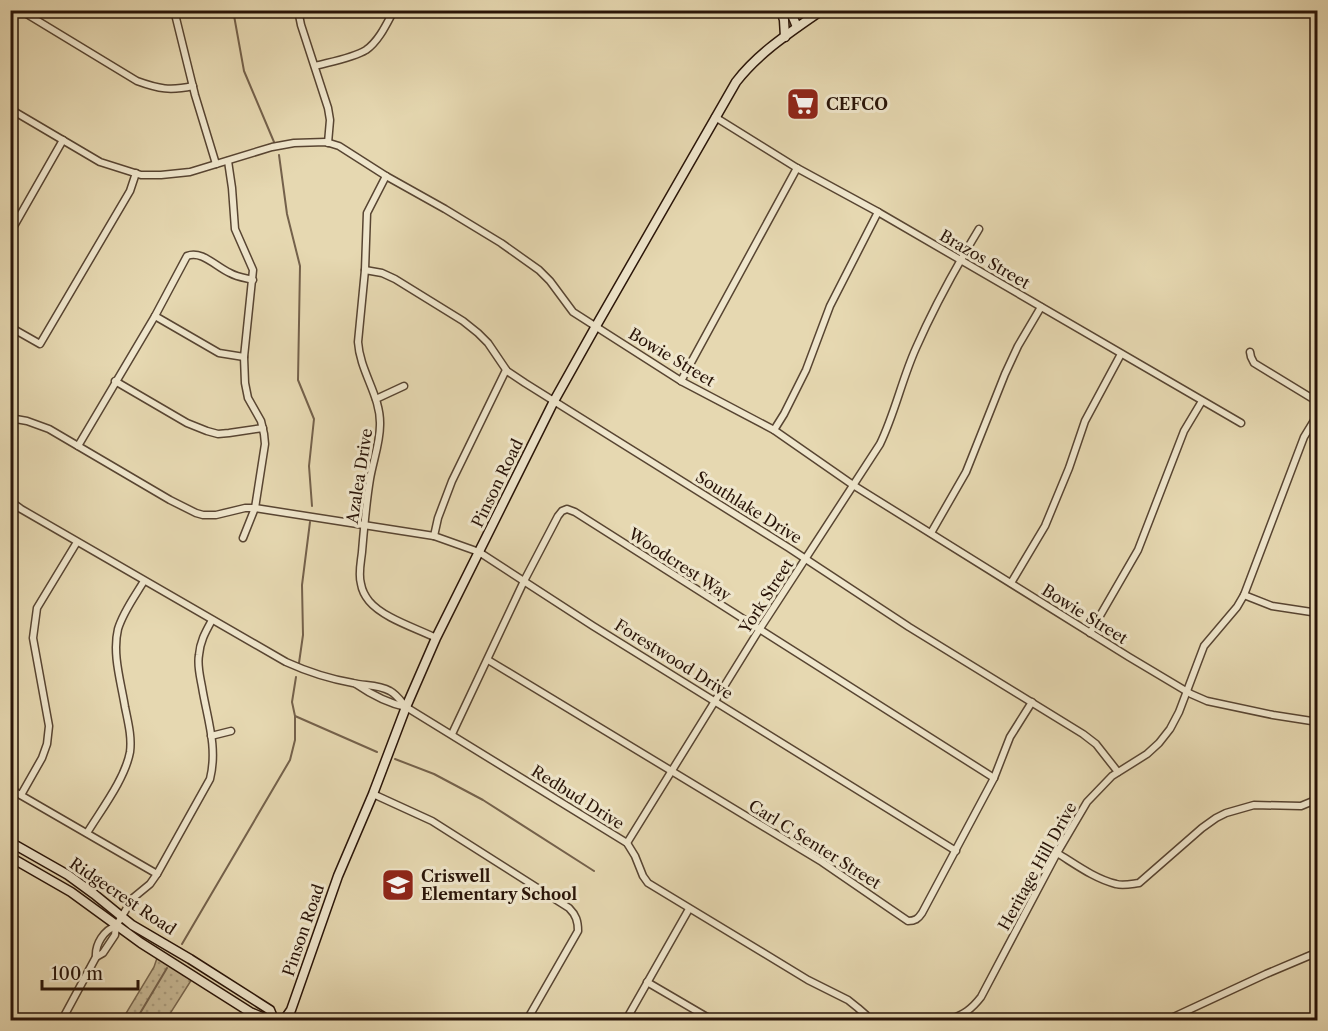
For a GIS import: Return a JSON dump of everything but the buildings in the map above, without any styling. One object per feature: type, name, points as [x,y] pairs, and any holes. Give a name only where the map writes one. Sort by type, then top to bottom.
[{"type":"main road","points":[[781,10],[785,37]]},
{"type":"main road","points":[[790,10],[798,27]]},
{"type":"main road","name":"Pinson Road","points":[[285,1020],[291,1010],[338,876],[373,794],[406,707],[436,638],[554,401],[730,92],[747,69],[763,53],[822,10]]},
{"type":"main road","name":"Ridgecrest Road","points":[[10,842],[68,875],[121,916],[259,1003],[270,1011],[275,1020]]},
{"type":"main road","name":"Ridgecrest Road","points":[[10,857],[71,892],[116,926],[250,1012],[275,1020]]},
{"type":"street","points":[[20,10],[137,81],[166,89],[193,86]]},
{"type":"street","points":[[174,10],[216,164]]},
{"type":"street","points":[[298,10],[328,108],[330,120],[328,143]]},
{"type":"street","points":[[315,66],[366,50],[376,40],[394,10]]},
{"type":"street","name":"Bowie Street","points":[[10,109],[100,162],[151,175],[190,172],[294,142],[328,143],[348,151],[518,254],[550,281],[573,312],[681,381],[774,430],[931,533],[1188,692],[1217,703],[1317,722]]},
{"type":"street","name":"Brazos Street","points":[[715,117],[797,168],[878,212],[1241,423]]},
{"type":"street","points":[[10,233],[63,140]]},
{"type":"street","points":[[228,161],[235,230],[253,270],[244,357],[247,393],[263,428],[265,444],[255,508],[243,538]]},
{"type":"street","points":[[681,381],[797,168]]},
{"type":"street","points":[[10,327],[40,344],[130,191],[136,173]]},
{"type":"street","name":"Azalea Drive","points":[[386,176],[367,213],[365,270],[358,342],[362,365],[380,413],[380,428],[364,524],[360,584],[369,602],[385,614],[436,638]]},
{"type":"street","points":[[774,430],[806,370],[830,306],[878,212]]},
{"type":"street","name":"York Street","points":[[627,843],[759,630],[880,444],[916,348],[960,260],[979,228]]},
{"type":"street","points":[[1316,260],[1317,243]]},
{"type":"street","points":[[78,446],[155,316],[187,256],[195,253],[229,273],[253,280]]},
{"type":"street","name":"Southlake Drive","points":[[365,270],[382,273],[395,279],[463,321],[488,343],[506,370],[1096,744],[1118,772]]},
{"type":"street","points":[[931,533],[966,472],[1005,374],[1018,346],[1041,307]]},
{"type":"street","points":[[155,316],[219,353],[244,357]]},
{"type":"street","points":[[1250,352],[1254,363],[1317,402]]},
{"type":"street","points":[[1011,583],[1045,526],[1085,421],[1121,354]]},
{"type":"street","points":[[434,536],[452,481],[506,370]]},
{"type":"street","points":[[116,381],[187,423],[207,431],[218,434],[263,428]]},
{"type":"street","points":[[376,399],[404,386]]},
{"type":"street","points":[[1090,633],[1138,550],[1184,431],[1202,401]]},
{"type":"street","name":"Heritage Hill Drive","points":[[949,1020],[966,1013],[981,997],[1057,853],[1087,802],[1112,776],[1147,754],[1170,729],[1188,692],[1204,646],[1237,607],[1244,595],[1304,437],[1317,414]]},
{"type":"street","name":"Forestwood Drive","points":[[10,418],[49,429],[196,513],[216,515],[255,508],[434,536],[479,552],[956,851]]},
{"type":"street","name":"Redbud Drive","points":[[10,501],[264,651],[303,670],[389,690],[406,707]]},
{"type":"street","name":"Woodcrest Way","points":[[452,734],[524,581],[558,516],[567,509],[994,778]]},
{"type":"street","points":[[21,795],[42,758],[47,744],[49,726],[33,638],[37,608],[77,542]]},
{"type":"street","points":[[87,833],[120,780],[130,751],[130,732],[115,646],[118,628],[144,580]]},
{"type":"street","points":[[1244,595],[1272,606],[1317,613]]},
{"type":"street","points":[[62,1020],[96,957],[103,953],[115,935],[121,916],[133,898],[150,884],[157,874],[210,779],[214,764],[214,747],[199,673],[198,656],[202,638],[212,620]]},
{"type":"street","name":"Carl C Senter Street","points":[[488,660],[822,862],[908,921],[918,919],[922,913],[994,778],[1010,737],[1032,702]]},
{"type":"street","name":"Redbud Drive","points":[[356,684],[390,703],[406,707],[627,843],[648,883],[808,980],[848,1000],[868,1020]]},
{"type":"street","points":[[212,736],[231,731]]},
{"type":"street","points":[[10,789],[157,874]]},
{"type":"street","points":[[373,794],[432,821],[569,908],[576,915],[578,932],[527,1020]]},
{"type":"street","points":[[1057,853],[1098,878],[1116,884],[1139,883],[1202,828],[1226,813],[1254,806],[1300,806],[1317,799]]},
{"type":"street","points":[[626,1020],[689,909]]},
{"type":"street","points":[[96,957],[95,947],[109,928],[116,926]]},
{"type":"street","points":[[1167,1020],[1317,951]]},
{"type":"street","points":[[647,982],[712,1020]]},
{"type":"shaded area","points":[[157,958],[192,979],[166,1020],[122,1020],[154,967]]},
{"type":"waterway","points":[[233,10],[244,71],[274,142]]},
{"type":"waterway","points":[[279,155],[287,214],[300,266],[298,380],[314,419],[309,466],[312,506]]},
{"type":"waterway","points":[[299,663],[303,635],[302,585],[310,522]]},
{"type":"waterway","points":[[182,944],[290,760],[295,740],[295,716],[292,702],[296,677]]},
{"type":"waterway","points":[[295,716],[377,752]]},
{"type":"waterway","points":[[395,759],[434,774],[483,800],[594,871]]},
{"type":"waterway","points":[[136,1020],[167,968]]},
{"type":"place","name":"CEFCO","points":[[803,104]]},
{"type":"place","name":"Criswell Elementary School","points":[[398,885]]}]
